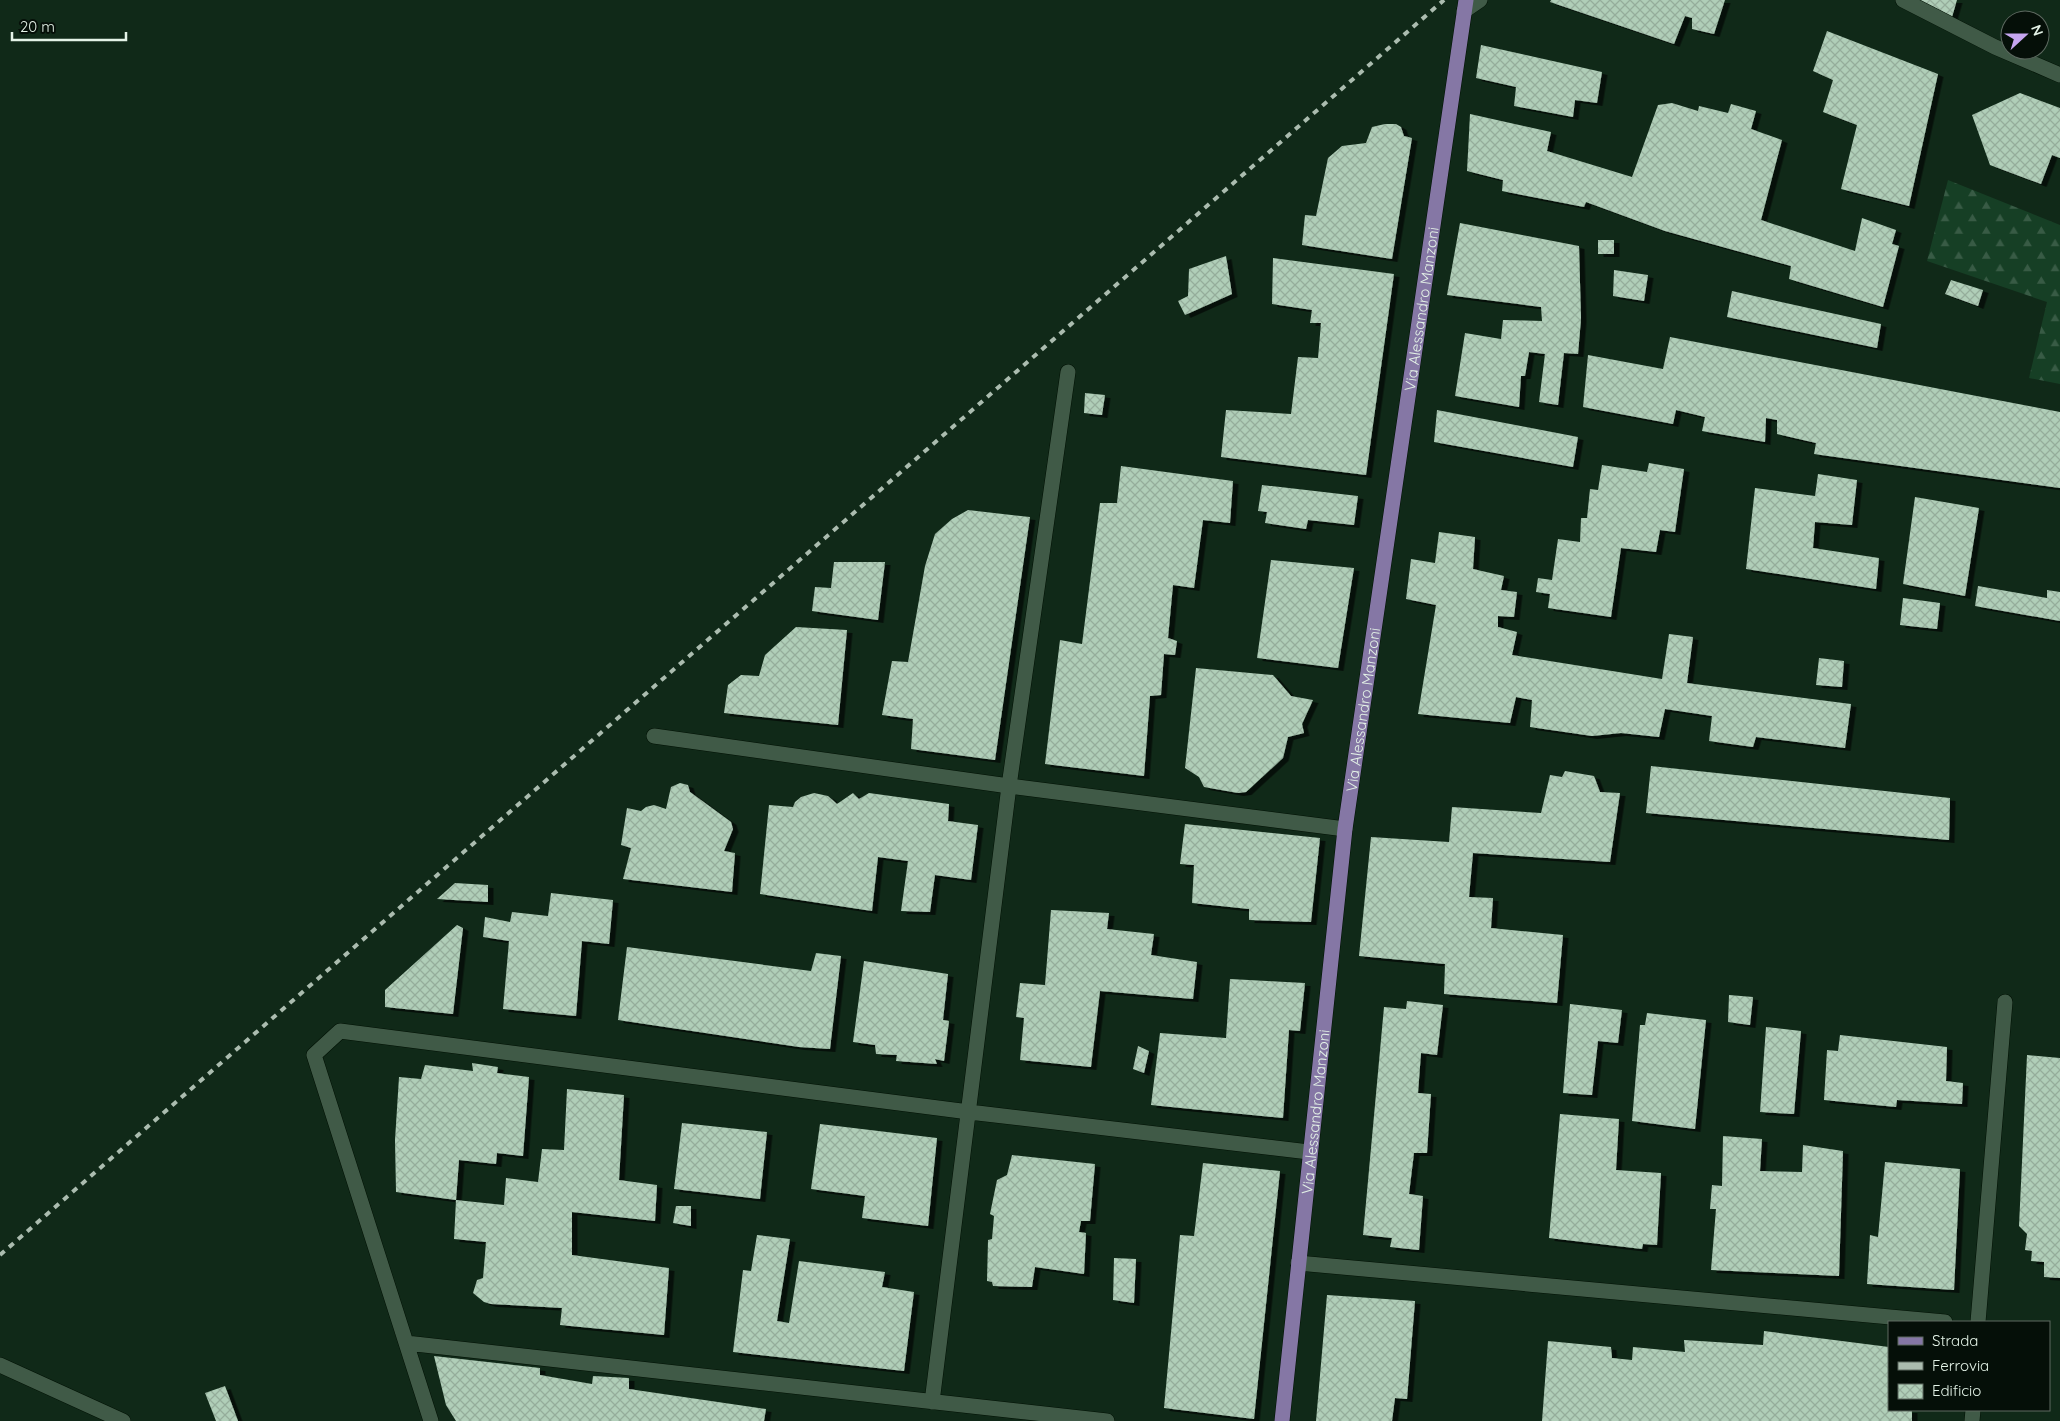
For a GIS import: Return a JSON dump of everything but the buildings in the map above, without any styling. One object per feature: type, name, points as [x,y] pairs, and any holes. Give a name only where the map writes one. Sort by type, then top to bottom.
[{"type":"main road","name":"Via Alessandro Manzoni","points":[[1282,1421],[1309,1152],[1345,829],[1465,6]]},
{"type":"street","points":[[1465,6],[1480,0]]},
{"type":"street","points":[[1903,0],[1994,47],[2060,74]]},
{"type":"street","points":[[932,1402],[1008,786],[1068,372]]},
{"type":"street","points":[[654,736],[1008,786],[1345,829]]},
{"type":"street","points":[[1978,1321],[2005,1002]]},
{"type":"street","points":[[431,1421],[314,1055],[340,1031],[969,1112],[1309,1152]]},
{"type":"street","points":[[1298,1262],[1935,1321]]},
{"type":"street","points":[[406,1343],[1107,1421]]},
{"type":"street","points":[[0,1365],[123,1421]]},
{"type":"green space","points":[[1948,180],[2060,225],[2060,384],[2029,378],[2047,302],[1927,261]]},
{"type":"railway","points":[[0,1255],[1444,0]]}]
